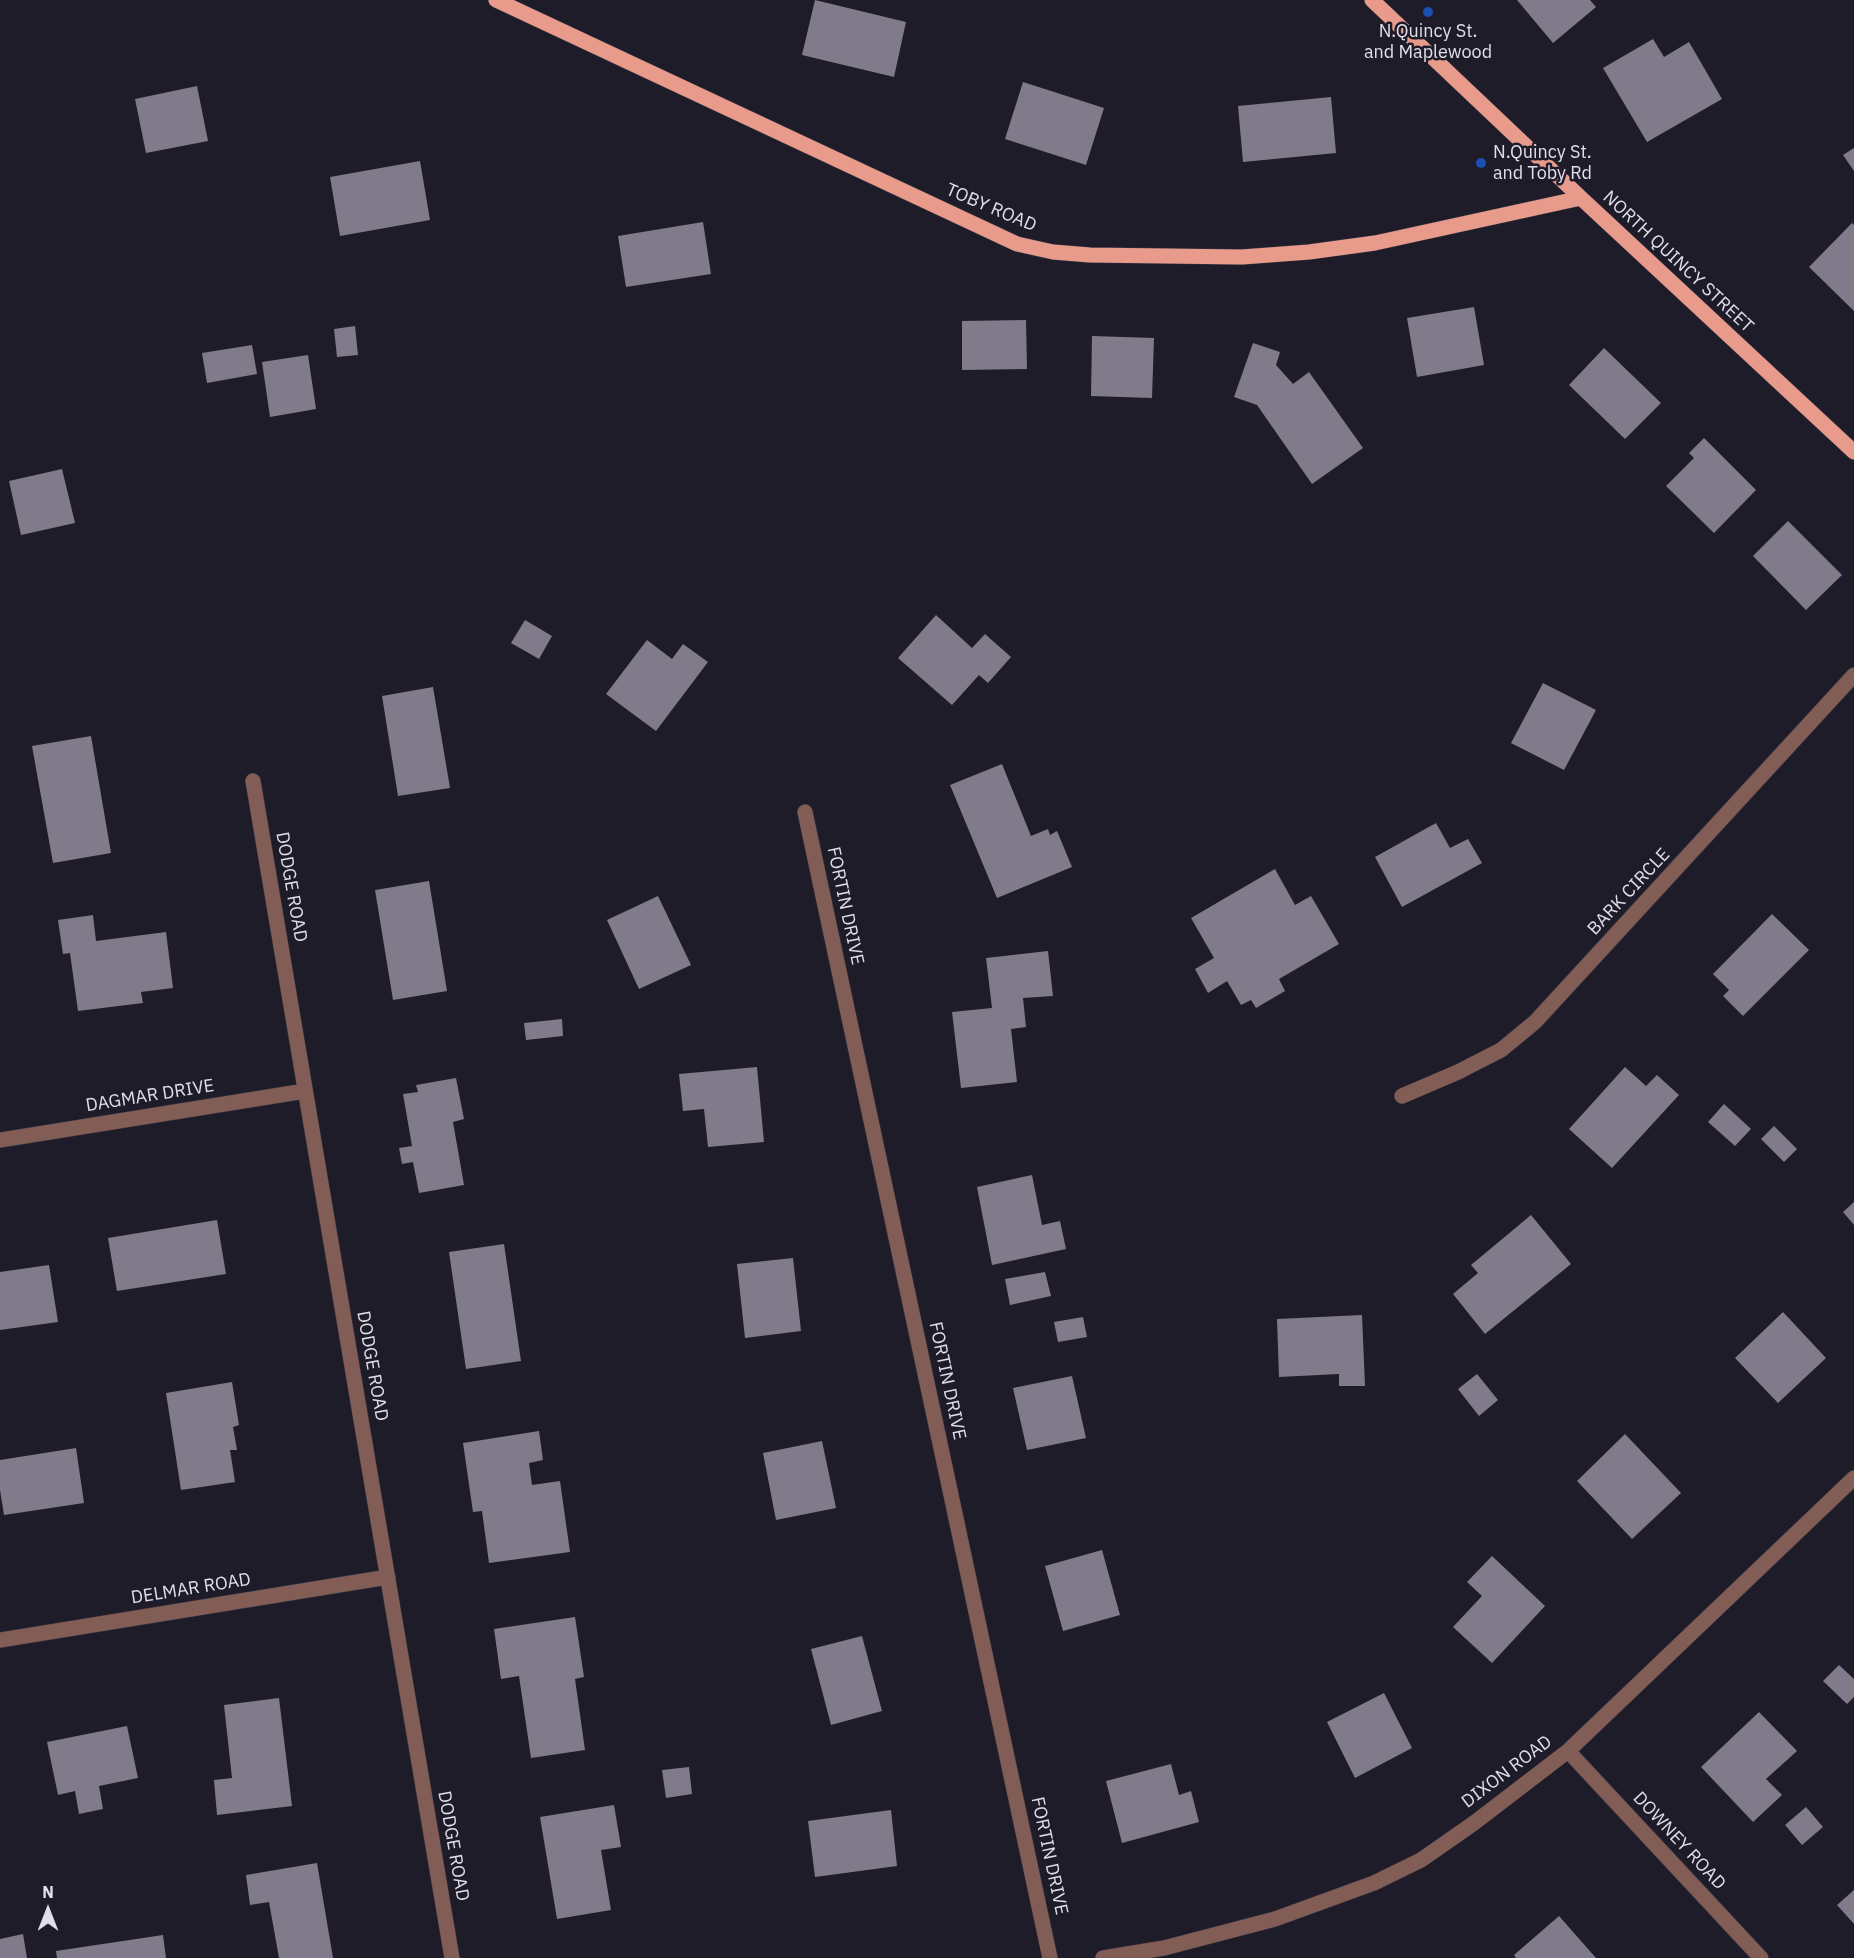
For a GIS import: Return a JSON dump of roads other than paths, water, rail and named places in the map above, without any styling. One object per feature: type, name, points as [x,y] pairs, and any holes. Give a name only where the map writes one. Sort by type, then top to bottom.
[{"type":"main road","name":"TOBY ROAD","points":[[496,0],[1017,244],[1053,252],[1090,255],[1242,257],[1309,252],[1375,243],[1581,198]]},
{"type":"main road","name":"NORTH QUINCY STREET","points":[[1372,0],[1854,452]]},
{"type":"street","name":"BARK CIRCLE","points":[[1402,1096],[1458,1072],[1501,1050],[1535,1022],[1854,675]]},
{"type":"street","name":"DODGE ROAD","points":[[253,782],[452,1958]]},
{"type":"street","name":"FORTIN DRIVE","points":[[805,812],[1050,1958]]},
{"type":"street","name":"DAGMAR DRIVE","points":[[0,1140],[305,1091]]},
{"type":"street","name":"DIXON ROAD","points":[[1103,1958],[1164,1948],[1275,1919],[1374,1883],[1421,1860],[1474,1823],[1568,1751],[1854,1478]]},
{"type":"street","name":"DELMAR ROAD","points":[[0,1640],[388,1577]]},
{"type":"street","name":"DOWNEY ROAD","points":[[1568,1751],[1761,1958]]},
{"type":"place","name":"N.Quincy St. and Maplewood","points":[[1428,12]]},
{"type":"place","name":"N.Quincy St. and Toby Rd","points":[[1481,163]]}]
